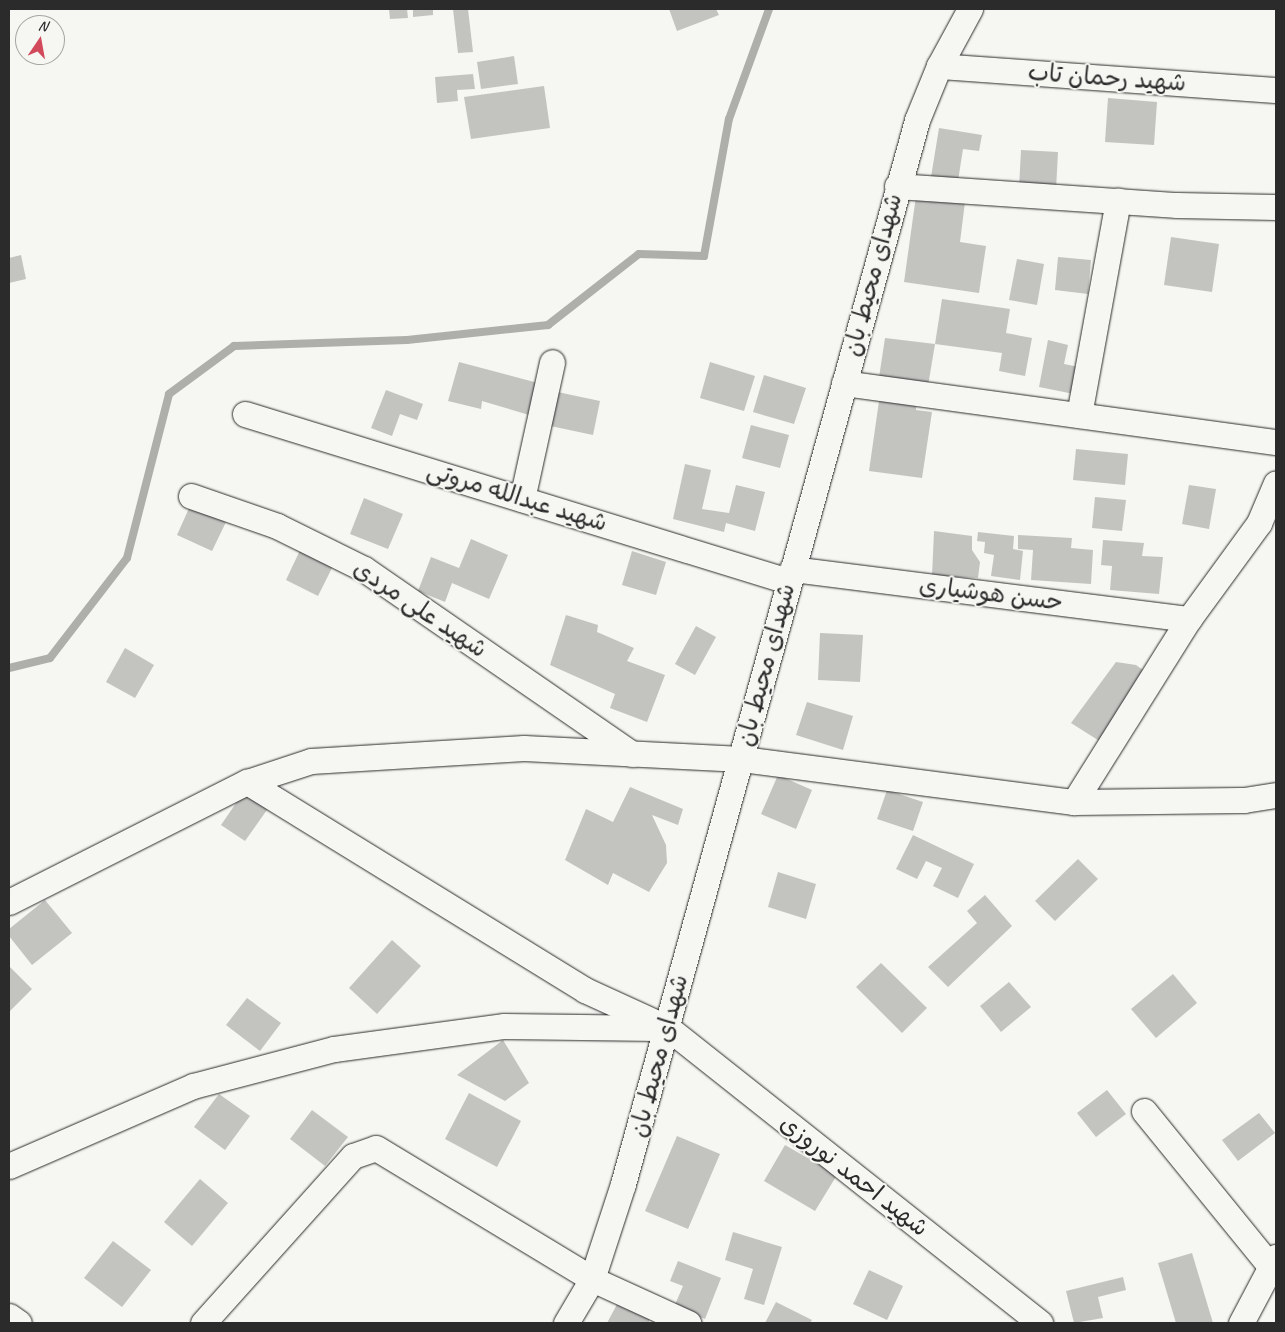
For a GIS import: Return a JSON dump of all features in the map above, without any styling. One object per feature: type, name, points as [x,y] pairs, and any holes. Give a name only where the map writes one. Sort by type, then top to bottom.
[{"type":"street","name":"شهدای محیط بان","points":[[566,1323],[592,1279],[668,1028],[700,899],[742,759],[790,575],[897,186],[917,120],[939,66],[970,9]]},
{"type":"street","name":"شهید رحمان تاب","points":[[939,66],[1276,90]]},
{"type":"street","points":[[897,186],[1118,201],[1276,207]]},
{"type":"street","points":[[1079,415],[1118,201]]},
{"type":"street","points":[[522,499],[552,362]]},
{"type":"street","points":[[844,382],[1276,442]]},
{"type":"street","name":"شهید عبدالله مروتی","points":[[245,414],[522,499],[790,575]]},
{"type":"street","points":[[1074,802],[1189,619],[1260,523],[1276,483]]},
{"type":"street","name":"شهید علی مردی","points":[[191,496],[277,526],[364,570],[632,754]]},
{"type":"street","name":"حسن هوشیاری","points":[[790,575],[1189,619]]},
{"type":"street","points":[[9,902],[247,782],[311,762],[524,748],[742,759],[1074,802],[1244,800],[1276,795]]},
{"type":"street","name":"شهید احمد نوروزی","points":[[247,782],[585,990],[668,1028],[1040,1323]]},
{"type":"street","points":[[9,1166],[194,1086],[334,1049],[504,1026],[668,1028]]},
{"type":"street","points":[[1144,1111],[1274,1262],[1241,1323]]},
{"type":"street","points":[[203,1323],[353,1156],[376,1148],[592,1279],[688,1323]]},
{"type":"street","points":[[9,1316],[19,1323]]},
{"type":"building","points":[[389,9],[407,9],[408,18],[390,19]]},
{"type":"building","points":[[413,9],[433,9],[433,15],[413,17]]},
{"type":"building","points":[[453,9],[468,9],[473,52],[458,53]]},
{"type":"building","points":[[669,9],[716,9],[719,15],[677,31]]},
{"type":"building","points":[[514,56],[518,84],[481,89],[477,62]]},
{"type":"building","points":[[473,74],[475,89],[457,90],[458,101],[437,103],[435,77]]},
{"type":"building","points":[[544,86],[550,128],[471,139],[464,97]]},
{"type":"building","points":[[1108,98],[1157,102],[1154,145],[1105,142]]},
{"type":"building","points":[[939,128],[982,135],[979,151],[963,149],[958,181],[931,177]]},
{"type":"building","points":[[1021,150],[1058,152],[1056,190],[1019,188]]},
{"type":"building","points":[[916,196],[965,202],[960,242],[986,246],[979,293],[904,282]]},
{"type":"building","points":[[1171,237],[1219,244],[1212,292],[1164,285]]},
{"type":"building","points":[[21,255],[26,279],[9,283],[9,258]]},
{"type":"building","points":[[1058,257],[1091,260],[1088,294],[1055,290]]},
{"type":"building","points":[[1017,259],[1044,264],[1037,305],[1009,300]]},
{"type":"building","points":[[942,299],[1010,309],[1006,333],[1032,338],[1025,376],[999,371],[1002,353],[935,344]]},
{"type":"building","points":[[885,338],[935,344],[927,392],[878,384]]},
{"type":"building","points":[[1048,340],[1068,345],[1064,364],[1079,367],[1074,394],[1039,387]]},
{"type":"building","points":[[459,362],[538,383],[529,415],[482,401],[481,409],[448,401]]},
{"type":"building","points":[[710,362],[755,376],[744,411],[700,398]]},
{"type":"building","points":[[764,375],[806,388],[794,424],[753,412]]},
{"type":"building","points":[[386,390],[423,404],[417,420],[400,414],[392,436],[371,428]]},
{"type":"building","points":[[548,390],[600,401],[593,435],[541,424]]},
{"type":"building","points":[[880,394],[917,399],[916,410],[932,412],[922,478],[869,471]]},
{"type":"building","points":[[751,425],[789,435],[780,468],[742,458]]},
{"type":"building","points":[[1076,449],[1128,454],[1125,485],[1073,480]]},
{"type":"building","points":[[685,464],[711,470],[702,509],[729,513],[736,485],[765,492],[755,531],[726,523],[724,532],[673,519]]},
{"type":"building","points":[[1189,485],[1216,489],[1209,529],[1182,524]]},
{"type":"building","points":[[1095,497],[1126,500],[1122,531],[1092,528]]},
{"type":"building","points":[[364,498],[403,514],[388,549],[350,534]]},
{"type":"building","points":[[190,506],[226,522],[212,551],[177,535]]},
{"type":"building","points":[[934,531],[972,536],[972,550],[980,562],[978,578],[932,576]]},
{"type":"building","points":[[978,532],[1014,536],[1013,549],[1023,551],[1020,580],[991,576],[994,555],[984,553],[985,542],[977,541]]},
{"type":"building","points":[[1018,535],[1072,538],[1071,548],[1093,550],[1091,584],[1031,580],[1033,550],[1018,549]]},
{"type":"building","points":[[471,539],[508,555],[489,599],[452,583],[445,602],[418,591],[431,557],[459,568]]},
{"type":"building","points":[[1103,540],[1144,543],[1142,556],[1163,557],[1159,594],[1110,590],[1112,566],[1101,565]]},
{"type":"building","points":[[302,546],[335,562],[318,596],[286,580]]},
{"type":"building","points":[[632,551],[666,562],[656,595],[622,585]]},
{"type":"building","points":[[566,615],[598,625],[597,632],[634,648],[627,661],[665,675],[647,722],[610,708],[615,694],[550,665]]},
{"type":"building","points":[[696,626],[716,637],[695,675],[675,664]]},
{"type":"building","points":[[820,633],[863,635],[860,682],[818,680]]},
{"type":"building","points":[[125,648],[154,665],[135,698],[106,682]]},
{"type":"building","points":[[1116,662],[1136,665],[1153,677],[1101,742],[1071,723]]},
{"type":"building","points":[[807,702],[853,716],[843,750],[796,735]]},
{"type":"building","points":[[778,775],[812,790],[796,829],[761,814]]},
{"type":"building","points":[[630,787],[683,809],[678,825],[652,815],[666,845],[667,863],[649,892],[613,873],[608,885],[565,860],[586,809],[613,822]]},
{"type":"building","points":[[245,790],[269,807],[245,841],[221,825]]},
{"type":"building","points":[[887,790],[923,802],[913,831],[877,819]]},
{"type":"building","points":[[913,835],[974,864],[958,898],[933,886],[942,868],[926,861],[917,879],[896,869]]},
{"type":"building","points":[[1078,859],[1098,879],[1055,921],[1035,901]]},
{"type":"building","points":[[778,872],[816,884],[806,919],[768,907]]},
{"type":"building","points":[[985,895],[1012,926],[948,987],[928,967],[977,923],[967,911]]},
{"type":"building","points":[[45,900],[72,933],[32,965],[9,936],[9,929]]},
{"type":"building","points":[[392,940],[421,966],[377,1014],[349,988]]},
{"type":"building","points":[[881,963],[927,1008],[902,1033],[856,987]]},
{"type":"building","points":[[9,966],[32,989],[9,1012]]},
{"type":"building","points":[[1173,974],[1197,1003],[1156,1038],[1131,1009]]},
{"type":"building","points":[[1009,982],[1031,1007],[1001,1032],[980,1006]]},
{"type":"building","points":[[247,998],[281,1023],[260,1051],[226,1025]]},
{"type":"building","points":[[503,1040],[529,1083],[505,1101],[457,1075]]},
{"type":"building","points":[[1107,1090],[1126,1114],[1096,1137],[1077,1113]]},
{"type":"building","points":[[469,1093],[521,1121],[497,1167],[445,1139]]},
{"type":"building","points":[[219,1094],[250,1116],[225,1150],[194,1127]]},
{"type":"building","points":[[312,1110],[348,1137],[325,1166],[290,1139]]},
{"type":"building","points":[[1259,1113],[1275,1133],[1238,1161],[1222,1140]]},
{"type":"building","points":[[677,1136],[720,1154],[688,1229],[645,1211]]},
{"type":"building","points":[[785,1145],[837,1175],[815,1211],[764,1181]]},
{"type":"building","points":[[200,1179],[228,1203],[192,1246],[164,1222]]},
{"type":"building","points":[[733,1232],[782,1247],[764,1305],[744,1299],[753,1269],[725,1260]]},
{"type":"building","points":[[113,1241],[151,1270],[122,1307],[84,1278]]},
{"type":"building","points":[[1192,1253],[1213,1323],[1176,1323],[1158,1263]]},
{"type":"building","points":[[678,1261],[721,1278],[705,1319],[674,1307],[683,1286],[670,1281]]},
{"type":"building","points":[[869,1270],[903,1286],[887,1320],[853,1304]]},
{"type":"building","points":[[1123,1277],[1126,1290],[1098,1297],[1103,1318],[1074,1323],[1066,1291]]},
{"type":"building","points":[[622,1295],[654,1312],[648,1323],[607,1323]]},
{"type":"building","points":[[776,1302],[812,1320],[810,1323],[765,1323]]},
{"type":"waterway","points":[[9,668],[50,658],[127,558],[169,394],[234,346],[407,340],[548,325],[639,254],[704,256],[729,119],[769,9]]}]
